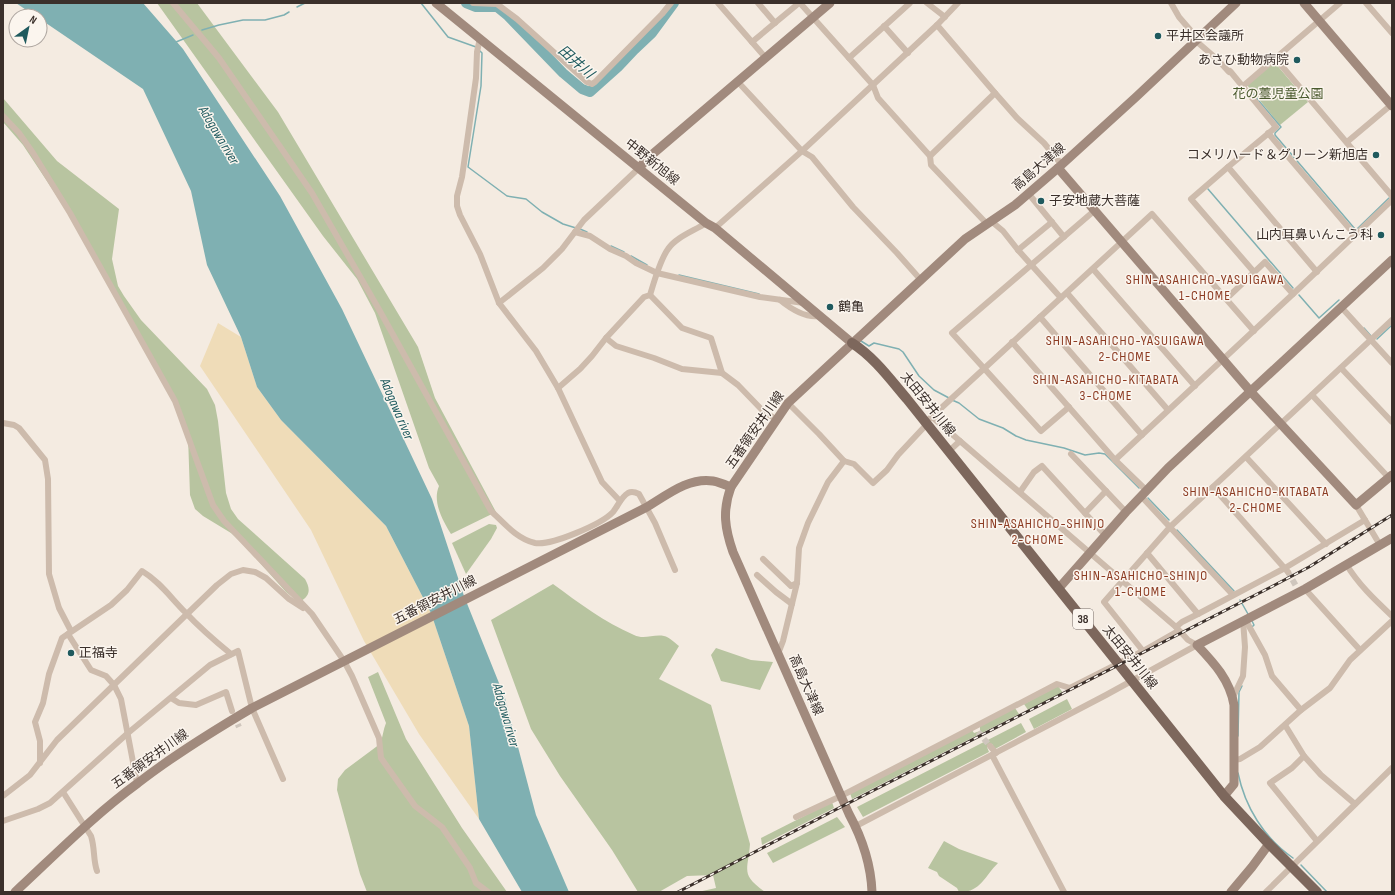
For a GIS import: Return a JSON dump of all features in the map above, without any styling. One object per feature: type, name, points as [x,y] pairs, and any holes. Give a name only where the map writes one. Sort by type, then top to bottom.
[{"type":"main road","name":"中野新旭線","points":[[436,3],[706,223],[715,228],[852,343]]},
{"type":"main road","points":[[639,168],[648,158],[830,3]]},
{"type":"main road","name":"高島大津線","points":[[852,343],[965,239],[989,223],[1060,167],[1236,3]]},
{"type":"main road","points":[[1304,3],[1392,105]]},
{"type":"main road","points":[[1060,167],[1094,211],[1251,392],[1356,505],[1390,476]]},
{"type":"main road","points":[[1059,588],[1143,493],[1168,468],[1392,260]]},
{"type":"main road","name":"五番領安井川線","points":[[15,892],[85,827],[137,783],[192,744],[252,708],[647,507],[682,486],[698,481],[714,481],[731,488],[788,403],[852,343]]},
{"type":"main road","name":"太田安井川線","points":[[852,343],[860,348],[883,371],[928,421],[949,451],[1224,796],[1290,867],[1317,892]]},
{"type":"main road","name":"高島大津線","points":[[731,488],[726,508],[726,532],[733,552],[848,814],[856,826],[868,860],[872,892]]},
{"type":"main road","points":[[1224,796],[1234,784],[1233,697],[1228,684],[1218,668],[1197,645],[1392,538]]},
{"type":"main road","points":[[1232,892],[1269,844]]},
{"type":"street","points":[[173,3],[219,58],[312,193],[381,313],[491,511],[515,534],[536,543],[548,542],[570,536],[602,521],[613,513],[620,501],[630,492],[635,492],[639,494],[647,507],[675,570]]},
{"type":"street","points":[[473,3],[497,4],[518,18],[587,82],[592,84],[662,14],[670,3]]},
{"type":"street","points":[[718,3],[765,57]]},
{"type":"street","points":[[758,3],[775,23]]},
{"type":"street","points":[[752,42],[799,3],[873,85],[878,98],[930,156],[930,165],[989,223],[1003,231],[1061,298]]},
{"type":"street","points":[[849,58],[910,3]]},
{"type":"street","points":[[927,3],[944,17]]},
{"type":"street","points":[[715,228],[908,53],[958,3]]},
{"type":"street","points":[[1171,3],[1197,40],[1229,72],[1230,71],[1276,126],[1191,199],[1254,272]]},
{"type":"street","points":[[1242,87],[1340,3]]},
{"type":"street","points":[[1366,3],[1392,33]]},
{"type":"street","points":[[937,25],[1017,118],[1044,144],[1060,167]]},
{"type":"street","points":[[884,26],[908,53]]},
{"type":"street","points":[[480,38],[477,52],[476,78],[462,178],[457,196],[457,206],[480,254],[499,302],[536,351],[558,388],[602,482],[620,501]]},
{"type":"street","points":[[1275,58],[1392,196]]},
{"type":"street","points":[[738,82],[802,150],[812,157],[853,207],[920,279]]},
{"type":"street","points":[[930,156],[995,93]]},
{"type":"street","points":[[1347,142],[1392,105]]},
{"type":"street","points":[[3,116],[19,133],[33,153],[70,213],[171,394],[214,505],[224,521],[308,610],[352,676],[379,738],[381,758],[415,806],[442,827],[470,868],[476,883],[488,892]]},
{"type":"street","points":[[1268,133],[1356,235]]},
{"type":"street","points":[[1228,167],[1317,272]]},
{"type":"street","points":[[499,302],[543,268],[562,249],[584,220],[639,168]]},
{"type":"street","points":[[1028,193],[1064,237]]},
{"type":"street","points":[[1115,460],[1392,200]]},
{"type":"street","points":[[1069,407],[1041,431],[952,333],[1094,211]]},
{"type":"street","points":[[788,403],[844,461],[854,464],[873,484],[887,470],[928,421],[951,398],[1152,214],[1254,331]]},
{"type":"street","points":[[1018,250],[1052,222]]},
{"type":"street","points":[[650,295],[657,273],[668,248],[677,240],[706,223]]},
{"type":"street","points":[[575,232],[590,236],[610,249],[657,273],[760,297],[804,303]]},
{"type":"street","points":[[1226,299],[1265,262],[1293,294]]},
{"type":"street","points":[[1093,269],[1195,386]]},
{"type":"street","points":[[1067,293],[1168,410]]},
{"type":"street","points":[[558,388],[580,369],[644,297],[650,295]]},
{"type":"street","points":[[650,295],[682,328],[711,338],[722,373]]},
{"type":"street","points":[[780,300],[795,311],[813,317],[819,316]]},
{"type":"street","points":[[1342,308],[1392,363]]},
{"type":"street","points":[[1040,317],[1142,435]]},
{"type":"street","points":[[1143,651],[1104,602],[1170,527],[1392,320]]},
{"type":"street","points":[[606,338],[616,346],[682,369],[722,373],[738,385],[764,412],[776,419]]},
{"type":"street","points":[[1012,342],[1115,460],[1170,527],[1233,595]]},
{"type":"street","points":[[1341,368],[1392,422]]},
{"type":"street","points":[[1312,395],[1390,476]]},
{"type":"street","points":[[928,421],[960,441],[1090,552],[1188,640],[1197,645]]},
{"type":"street","points":[[3,423],[14,425],[19,428],[45,460],[48,479],[49,574],[59,608],[70,632],[91,670],[106,676],[114,685],[121,699],[137,783]]},
{"type":"street","points":[[949,451],[960,441]]},
{"type":"street","points":[[1071,454],[1126,512]]},
{"type":"street","points":[[1246,457],[1326,544]]},
{"type":"street","points":[[778,654],[783,641],[797,583],[799,548],[808,523],[828,482],[844,461]]},
{"type":"street","points":[[1020,492],[1034,472],[1042,466],[1105,535]]},
{"type":"street","points":[[1213,487],[1287,570]]},
{"type":"street","points":[[1085,513],[1106,492]]},
{"type":"street","points":[[1356,505],[1380,545]]},
{"type":"street","points":[[796,817],[977,729],[1057,684],[1070,688],[1143,651],[1177,629],[1182,622],[1233,595],[1236,595],[1287,570],[1365,520]]},
{"type":"street","points":[[1147,553],[1198,614]]},
{"type":"street","points":[[763,559],[791,586],[797,583]]},
{"type":"street","points":[[1346,564],[1356,580],[1392,616]]},
{"type":"street","points":[[3,796],[30,775],[57,740],[187,614],[231,574],[243,570],[255,572],[266,578],[289,599],[308,610]]},
{"type":"street","points":[[40,763],[40,741],[35,722],[43,703],[49,674],[62,638],[111,605],[142,571],[152,576],[187,614],[231,654]]},
{"type":"street","points":[[757,574],[776,592],[792,604]]},
{"type":"street","points":[[1300,589],[1360,650]]},
{"type":"street","points":[[1233,697],[1243,676],[1245,647],[1244,620]]},
{"type":"street","points":[[1244,620],[1265,655],[1272,676],[1301,710]]},
{"type":"street","points":[[1234,760],[1240,759],[1260,747],[1301,710],[1330,688],[1346,665],[1392,621]]},
{"type":"street","points":[[856,826],[1197,645]]},
{"type":"street","points":[[3,821],[38,809],[50,803],[128,734],[210,665],[238,651],[252,708],[283,779]]},
{"type":"street","points":[[171,698],[180,702],[196,705],[226,692],[232,711]]},
{"type":"street","points":[[1284,725],[1304,756],[1321,774],[1355,804]]},
{"type":"street","points":[[990,746],[1064,892]]},
{"type":"street","points":[[1304,756],[1292,768],[1270,783],[1317,841]]},
{"type":"street","points":[[1266,892],[1392,768]]},
{"type":"street","points":[[63,792],[94,844],[95,864],[97,871]]},
{"type":"green space","points":[[157,3],[197,3],[278,112],[418,347],[435,398],[496,512],[451,534],[439,511],[437,492],[439,486],[429,468],[375,313],[357,279],[323,236]]},
{"type":"green space","name":"花の薹児童公園","points":[[1273,63],[1276,64],[1308,102],[1280,125],[1247,85]]},
{"type":"green space","points":[[3,98],[57,161],[119,209],[112,259],[118,286],[141,320],[207,389],[215,405],[226,493],[231,509],[238,519],[305,579],[309,591],[307,596],[301,601],[295,599],[286,592],[244,545],[231,533],[203,516],[195,509],[190,495],[188,436],[183,421],[88,243],[23,145],[3,122]]},
{"type":"green space","points":[[489,524],[496,525],[497,528],[466,574],[452,543]]},
{"type":"green space","points":[[553,584],[592,612],[623,630],[641,637],[664,636],[679,646],[659,679],[711,705],[750,844],[747,871],[752,881],[765,892],[698,892],[716,888],[713,875],[687,876],[659,892],[638,892],[612,850],[560,776],[531,729],[491,620]]},
{"type":"green space","points":[[716,648],[751,660],[773,662],[760,690],[721,681],[711,655]]},
{"type":"green space","points":[[378,672],[406,739],[462,828],[507,892],[367,892],[360,874],[337,790],[338,779],[345,770],[380,744],[386,723],[368,677]]},
{"type":"green space","points":[[1058,686],[1063,693],[1028,710],[1024,704]]},
{"type":"green space","points":[[1067,699],[1072,709],[1034,729],[1029,719]]},
{"type":"green space","points":[[1015,708],[1019,714],[852,799],[850,793],[972,730],[974,733],[980,731],[980,726]]},
{"type":"green space","points":[[1021,723],[1026,732],[995,749],[992,744],[987,747],[989,752],[863,817],[857,807]]},
{"type":"green space","points":[[832,802],[834,808],[762,845],[761,838]]},
{"type":"green space","points":[[837,817],[845,827],[773,863],[767,853]]},
{"type":"green space","points":[[944,841],[959,849],[998,863],[977,887],[966,892],[959,892],[957,888],[939,876],[937,872],[928,868]]},
{"type":"sand","points":[[218,323],[241,337],[257,387],[281,420],[386,526],[431,613],[469,726],[479,819],[419,734],[364,641],[311,530],[200,366]]},
{"type":"water","name":"Adogawa river","points":[[16,3],[143,3],[183,49],[280,196],[342,309],[432,499],[464,596],[505,698],[536,815],[569,892],[522,892],[479,819],[469,726],[431,613],[386,526],[281,420],[257,387],[241,337],[207,265],[191,191],[143,89],[48,24],[48,8],[23,8]]},
{"type":"waterway","points":[[297,7],[305,3]]},
{"type":"waterway","points":[[421,3],[448,37],[476,47]]},
{"type":"waterway","name":"田井川","points":[[466,3],[476,7],[497,7],[508,16],[563,73],[582,89],[590,92],[652,33],[674,3]]},
{"type":"waterway","points":[[202,30],[243,20],[265,20],[284,15],[289,12]]},
{"type":"waterway","points":[[176,42],[193,35]]},
{"type":"waterway","points":[[480,51],[482,53],[481,86],[468,167],[507,196],[526,199],[542,212],[563,224],[576,228]]},
{"type":"waterway","points":[[1253,94],[1281,127],[1275,135],[1355,229],[1357,229],[1389,198]]},
{"type":"waterway","points":[[1208,189],[1293,288]]},
{"type":"waterway","points":[[580,229],[587,232]]},
{"type":"waterway","points":[[611,246],[624,252]]},
{"type":"waterway","points":[[631,256],[647,265]]},
{"type":"waterway","points":[[679,275],[759,294]]},
{"type":"waterway","points":[[1299,295],[1319,318],[1339,300]]},
{"type":"waterway","points":[[1377,339],[1392,325]]},
{"type":"waterway","points":[[1364,328],[1371,336]]},
{"type":"waterway","points":[[861,341],[869,346],[874,343],[899,349],[903,352],[919,376],[934,390],[949,398]]},
{"type":"waterway","points":[[952,400],[959,403],[979,419],[1003,428],[1026,440],[1064,448],[1085,455],[1099,453],[1105,454],[1139,488]]},
{"type":"waterway","points":[[1148,498],[1169,520]]},
{"type":"waterway","points":[[1177,530],[1234,591]]},
{"type":"waterway","points":[[1240,600],[1248,614]]},
{"type":"waterway","points":[[1252,621],[1254,625],[1252,627]]},
{"type":"waterway","points":[[1238,736],[1239,692],[1242,686]]},
{"type":"waterway","points":[[1238,773],[1245,798],[1257,821],[1273,841],[1293,858]]},
{"type":"waterway","points":[[1301,865],[1327,892]]},
{"type":"tunnel","points":[[1288,572],[1296,586]]},
{"type":"tunnel","points":[[234,716],[239,727]]},
{"type":"tunnel","points":[[978,732],[990,746]]},
{"type":"railway","points":[[678,892],[1309,567],[1392,515]]},
{"type":"place","name":"平井区会議所","points":[[1158,36]]},
{"type":"place","name":"あさひ動物病院","points":[[1297,60]]},
{"type":"place","name":"コメリハード＆グリーン新旭店","points":[[1376,155]]},
{"type":"place","name":"子安地蔵大菩薩","points":[[1041,201]]},
{"type":"place","name":"山内耳鼻いんこう科","points":[[1381,235]]},
{"type":"place","name":"鶴亀","points":[[830,307]]},
{"type":"place","name":"正福寺","points":[[71,653]]},
{"type":"district","name":"SHIN-ASAHICHO-YASUIGAWA 1-CHOME","points":[[1205,288]]},
{"type":"district","name":"SHIN-ASAHICHO-YASUIGAWA 2-CHOME","points":[[1125,348]]},
{"type":"district","name":"SHIN-ASAHICHO-KITABATA 3-CHOME","points":[[1106,388]]},
{"type":"district","name":"SHIN-ASAHICHO-KITABATA 2-CHOME","points":[[1256,500]]},
{"type":"district","name":"SHIN-ASAHICHO-SHINJO 2-CHOME","points":[[1038,532]]},
{"type":"district","name":"SHIN-ASAHICHO-SHINJO 1-CHOME","points":[[1141,584]]}]
